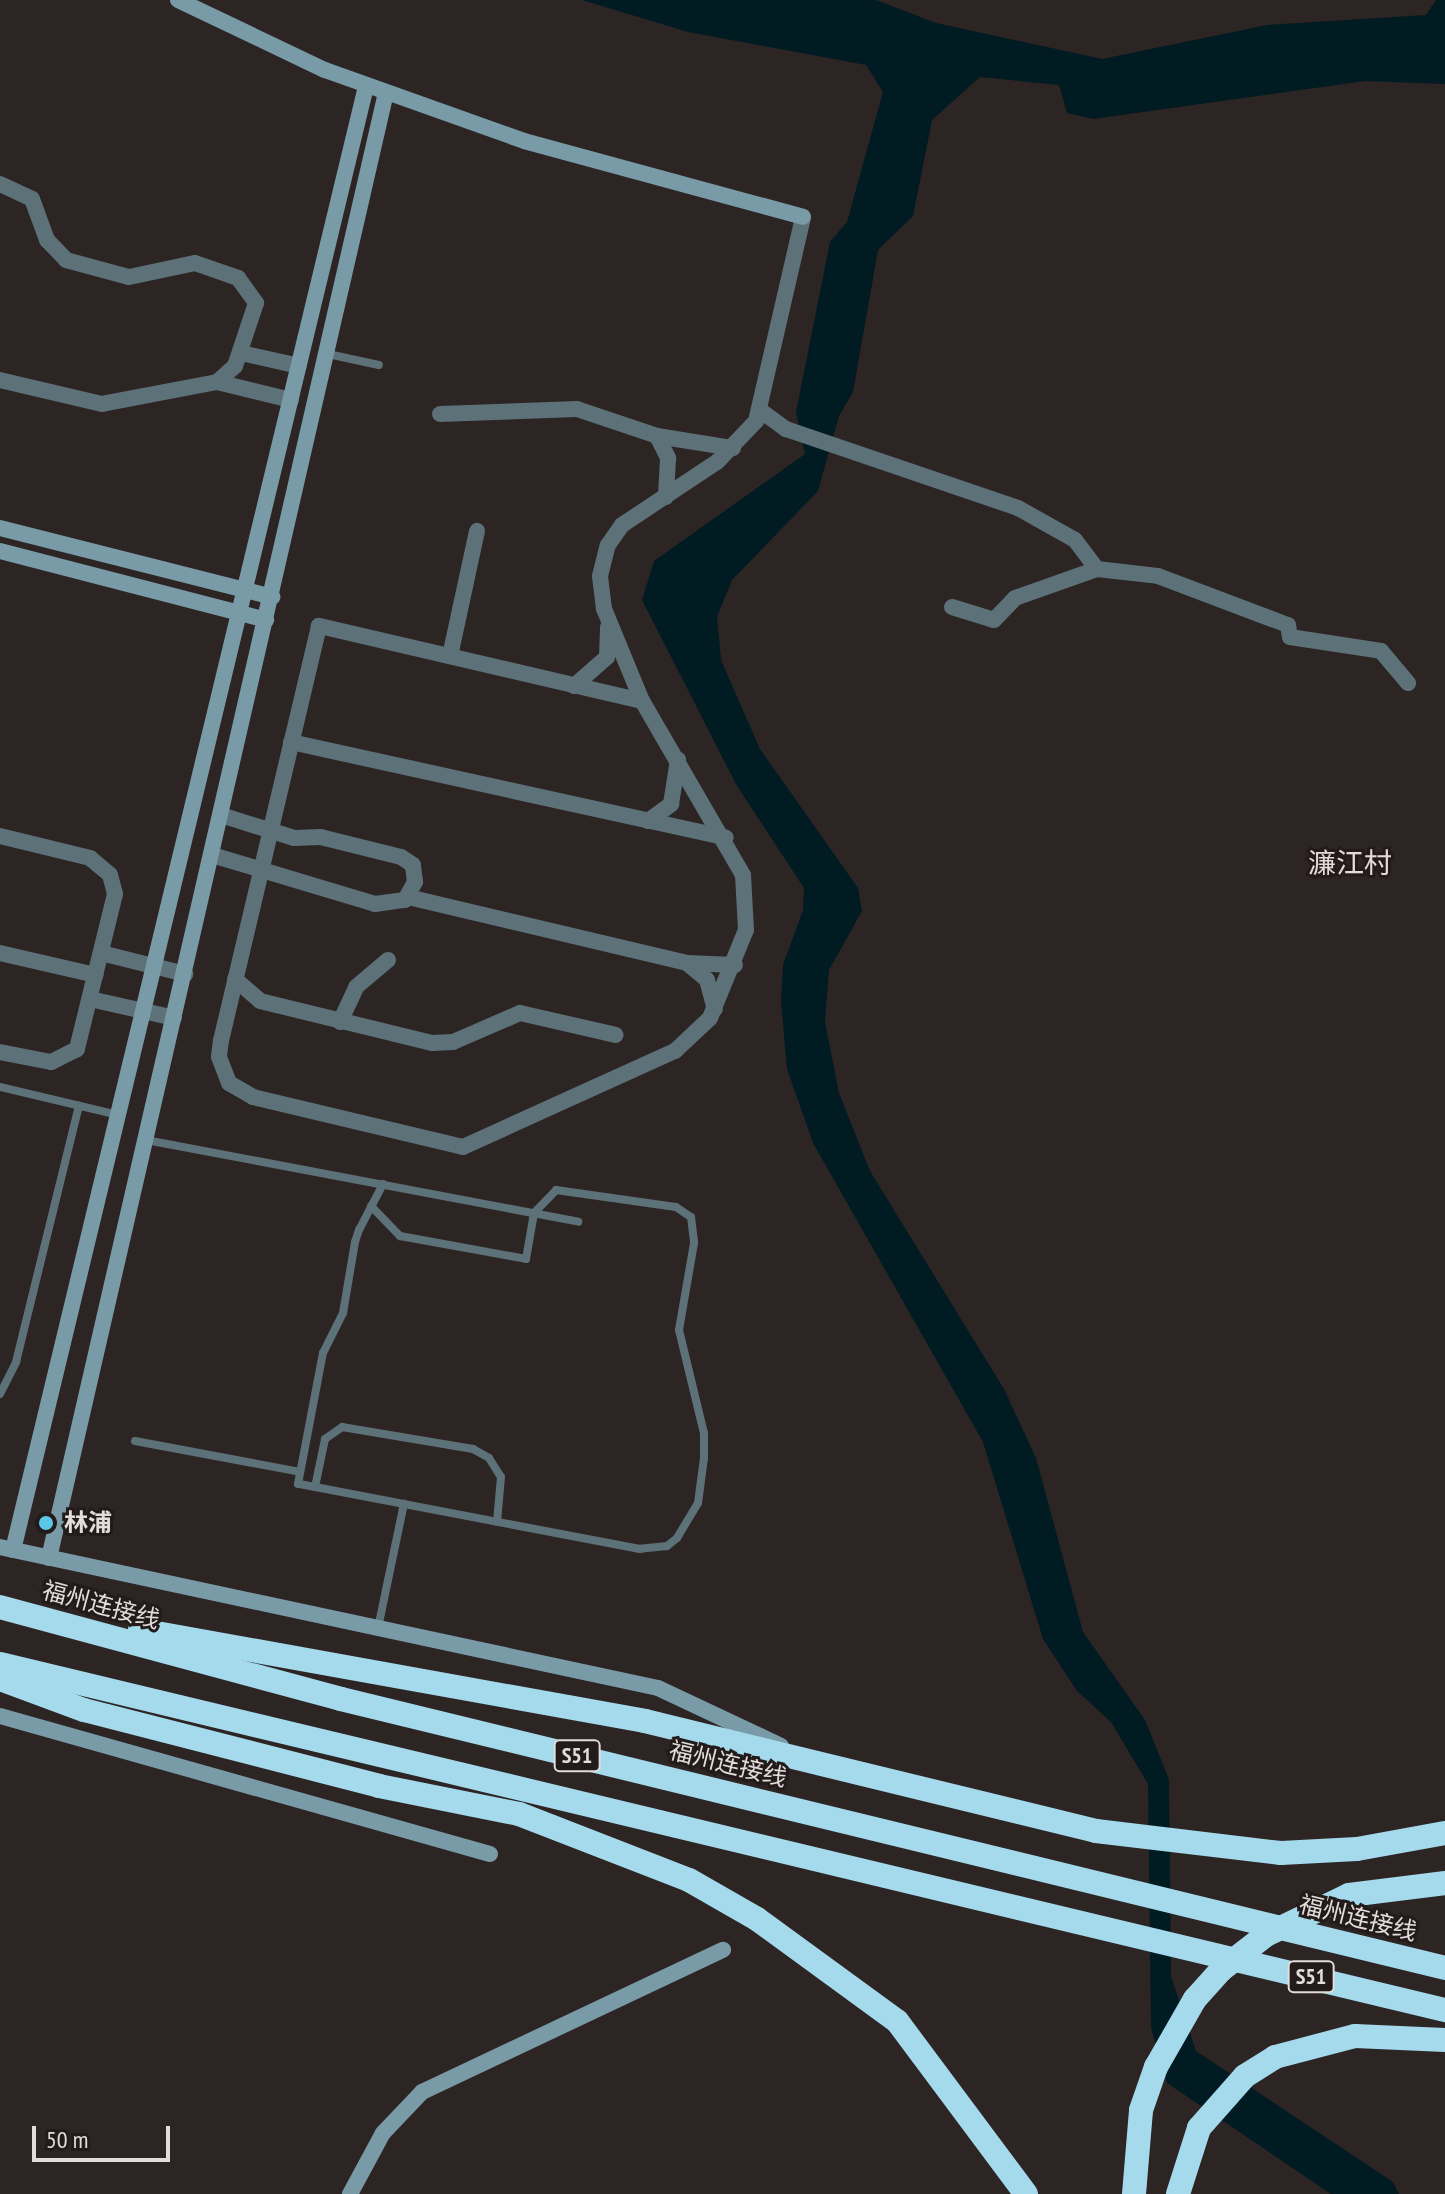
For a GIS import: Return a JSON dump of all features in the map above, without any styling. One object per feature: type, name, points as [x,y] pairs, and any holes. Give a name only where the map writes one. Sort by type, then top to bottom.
[{"type":"highway","points":[[0,1605],[645,1721],[1018,1812],[1226,1851],[1357,1849],[1445,1833]]},
{"type":"highway","name":"福州连接线","points":[[0,1605],[341,1699],[1445,1968]]},
{"type":"highway","name":"S51","points":[[0,1664],[1445,2010]]},
{"type":"highway","points":[[0,1679],[158,1729],[379,1786],[519,1814],[689,1880],[757,1919],[897,2021],[1026,2194]]},
{"type":"highway","points":[[1134,2194],[1141,2110],[1156,2067],[1195,1999],[1221,1970],[1266,1935],[1349,1895],[1445,1883]]},
{"type":"highway","points":[[1178,2194],[1199,2128],[1221,2099],[1275,2057],[1310,2044],[1406,2034],[1445,2040]]},
{"type":"street","points":[[178,0],[386,93],[585,161],[803,217],[761,411],[733,448],[613,535],[600,576],[607,657],[574,686]]},
{"type":"street","points":[[366,86],[144,1011],[7,1549],[658,1688],[811,1761]]},
{"type":"street","points":[[49,1558],[386,93]]},
{"type":"street","points":[[0,184],[32,199],[47,240],[66,260],[129,277],[195,263],[238,278],[256,303],[241,353],[217,382]]},
{"type":"street","points":[[241,353],[299,366]]},
{"type":"street","points":[[0,380],[102,404],[217,382],[291,400]]},
{"type":"street","points":[[440,414],[577,409],[657,436],[733,448]]},
{"type":"street","points":[[761,411],[786,429],[1018,508],[1075,540],[1097,569]]},
{"type":"street","points":[[657,436],[668,458],[666,497]]},
{"type":"street","points":[[0,528],[272,597]]},
{"type":"street","points":[[450,656],[477,531]]},
{"type":"street","points":[[0,551],[266,620]]},
{"type":"street","points":[[952,607],[994,620],[1015,598],[1097,569],[1158,576],[1288,625],[1290,637],[1381,651],[1408,683]]},
{"type":"street","points":[[604,609],[642,701],[739,862],[746,901],[735,965],[715,1009],[695,1037],[675,1051],[463,1147],[243,1094],[221,1066],[226,1017],[319,626],[642,701]]},
{"type":"street","points":[[291,742],[726,838]]},
{"type":"street","points":[[648,821],[671,804],[678,759]]},
{"type":"street","points":[[221,815],[271,827],[294,838],[321,837],[401,857],[415,873],[408,897]]},
{"type":"street","points":[[0,836],[81,855],[105,868],[115,894],[81,1043],[72,1054],[43,1062],[0,1052]]},
{"type":"street","points":[[212,855],[262,867],[302,887],[375,904],[408,897],[687,963],[735,965]]},
{"type":"street","points":[[0,953],[95,975]]},
{"type":"street","points":[[101,953],[185,974]]},
{"type":"street","points":[[340,1022],[356,987],[388,960]]},
{"type":"street","points":[[687,963],[707,980],[715,1009]]},
{"type":"street","points":[[235,979],[260,1001],[340,1022],[442,1043],[520,1013],[616,1035]]},
{"type":"street","points":[[90,999],[174,1018]]},
{"type":"street","points":[[226,1017],[260,1001]]},
{"type":"street","points":[[0,1716],[490,1854]]},
{"type":"street","points":[[350,2194],[383,2133],[422,2092],[723,1950]]},
{"type":"lane","points":[[328,354],[379,365]]},
{"type":"lane","points":[[0,1087],[118,1115]]},
{"type":"lane","points":[[0,1394],[16,1362],[79,1106]]},
{"type":"lane","points":[[146,1140],[578,1222]]},
{"type":"lane","points":[[371,1206],[400,1236],[526,1259],[534,1213],[547,1195],[568,1188],[676,1207],[691,1217],[695,1233],[679,1330],[704,1433],[701,1481],[689,1525],[667,1546],[654,1550],[298,1484],[323,1353],[339,1324],[355,1242],[371,1206],[383,1184]]},
{"type":"lane","points":[[315,1487],[325,1439],[342,1427],[473,1449],[489,1458],[501,1477],[497,1522]]},
{"type":"lane","points":[[135,1441],[300,1472]]},
{"type":"lane","points":[[378,1628],[404,1504]]},
{"type":"water","points":[[582,0],[876,0],[936,23],[1102,59],[1267,25],[1426,15],[1436,0],[1445,0],[1445,84],[1365,81],[1093,119],[1067,113],[1059,85],[980,77],[932,120],[913,216],[878,250],[853,392],[839,416],[818,491],[732,580],[717,617],[721,660],[760,749],[858,888],[862,911],[829,970],[825,1022],[839,1093],[870,1171],[1004,1389],[1036,1458],[1083,1632],[1145,1720],[1169,1779],[1171,1976],[1196,2051],[1393,2182],[1399,2194],[1331,2194],[1167,2083],[1151,2028],[1148,1784],[1111,1722],[1077,1691],[1043,1639],[983,1442],[813,1143],[787,1069],[781,1001],[783,965],[803,910],[804,888],[737,786],[642,600],[654,561],[805,454],[796,412],[830,242],[847,222],[883,92],[866,65],[688,32]]},
{"type":"place","name":"林浦","points":[[46,1523]]},
{"type":"district","name":"濂江村","points":[[1350,863]]}]
